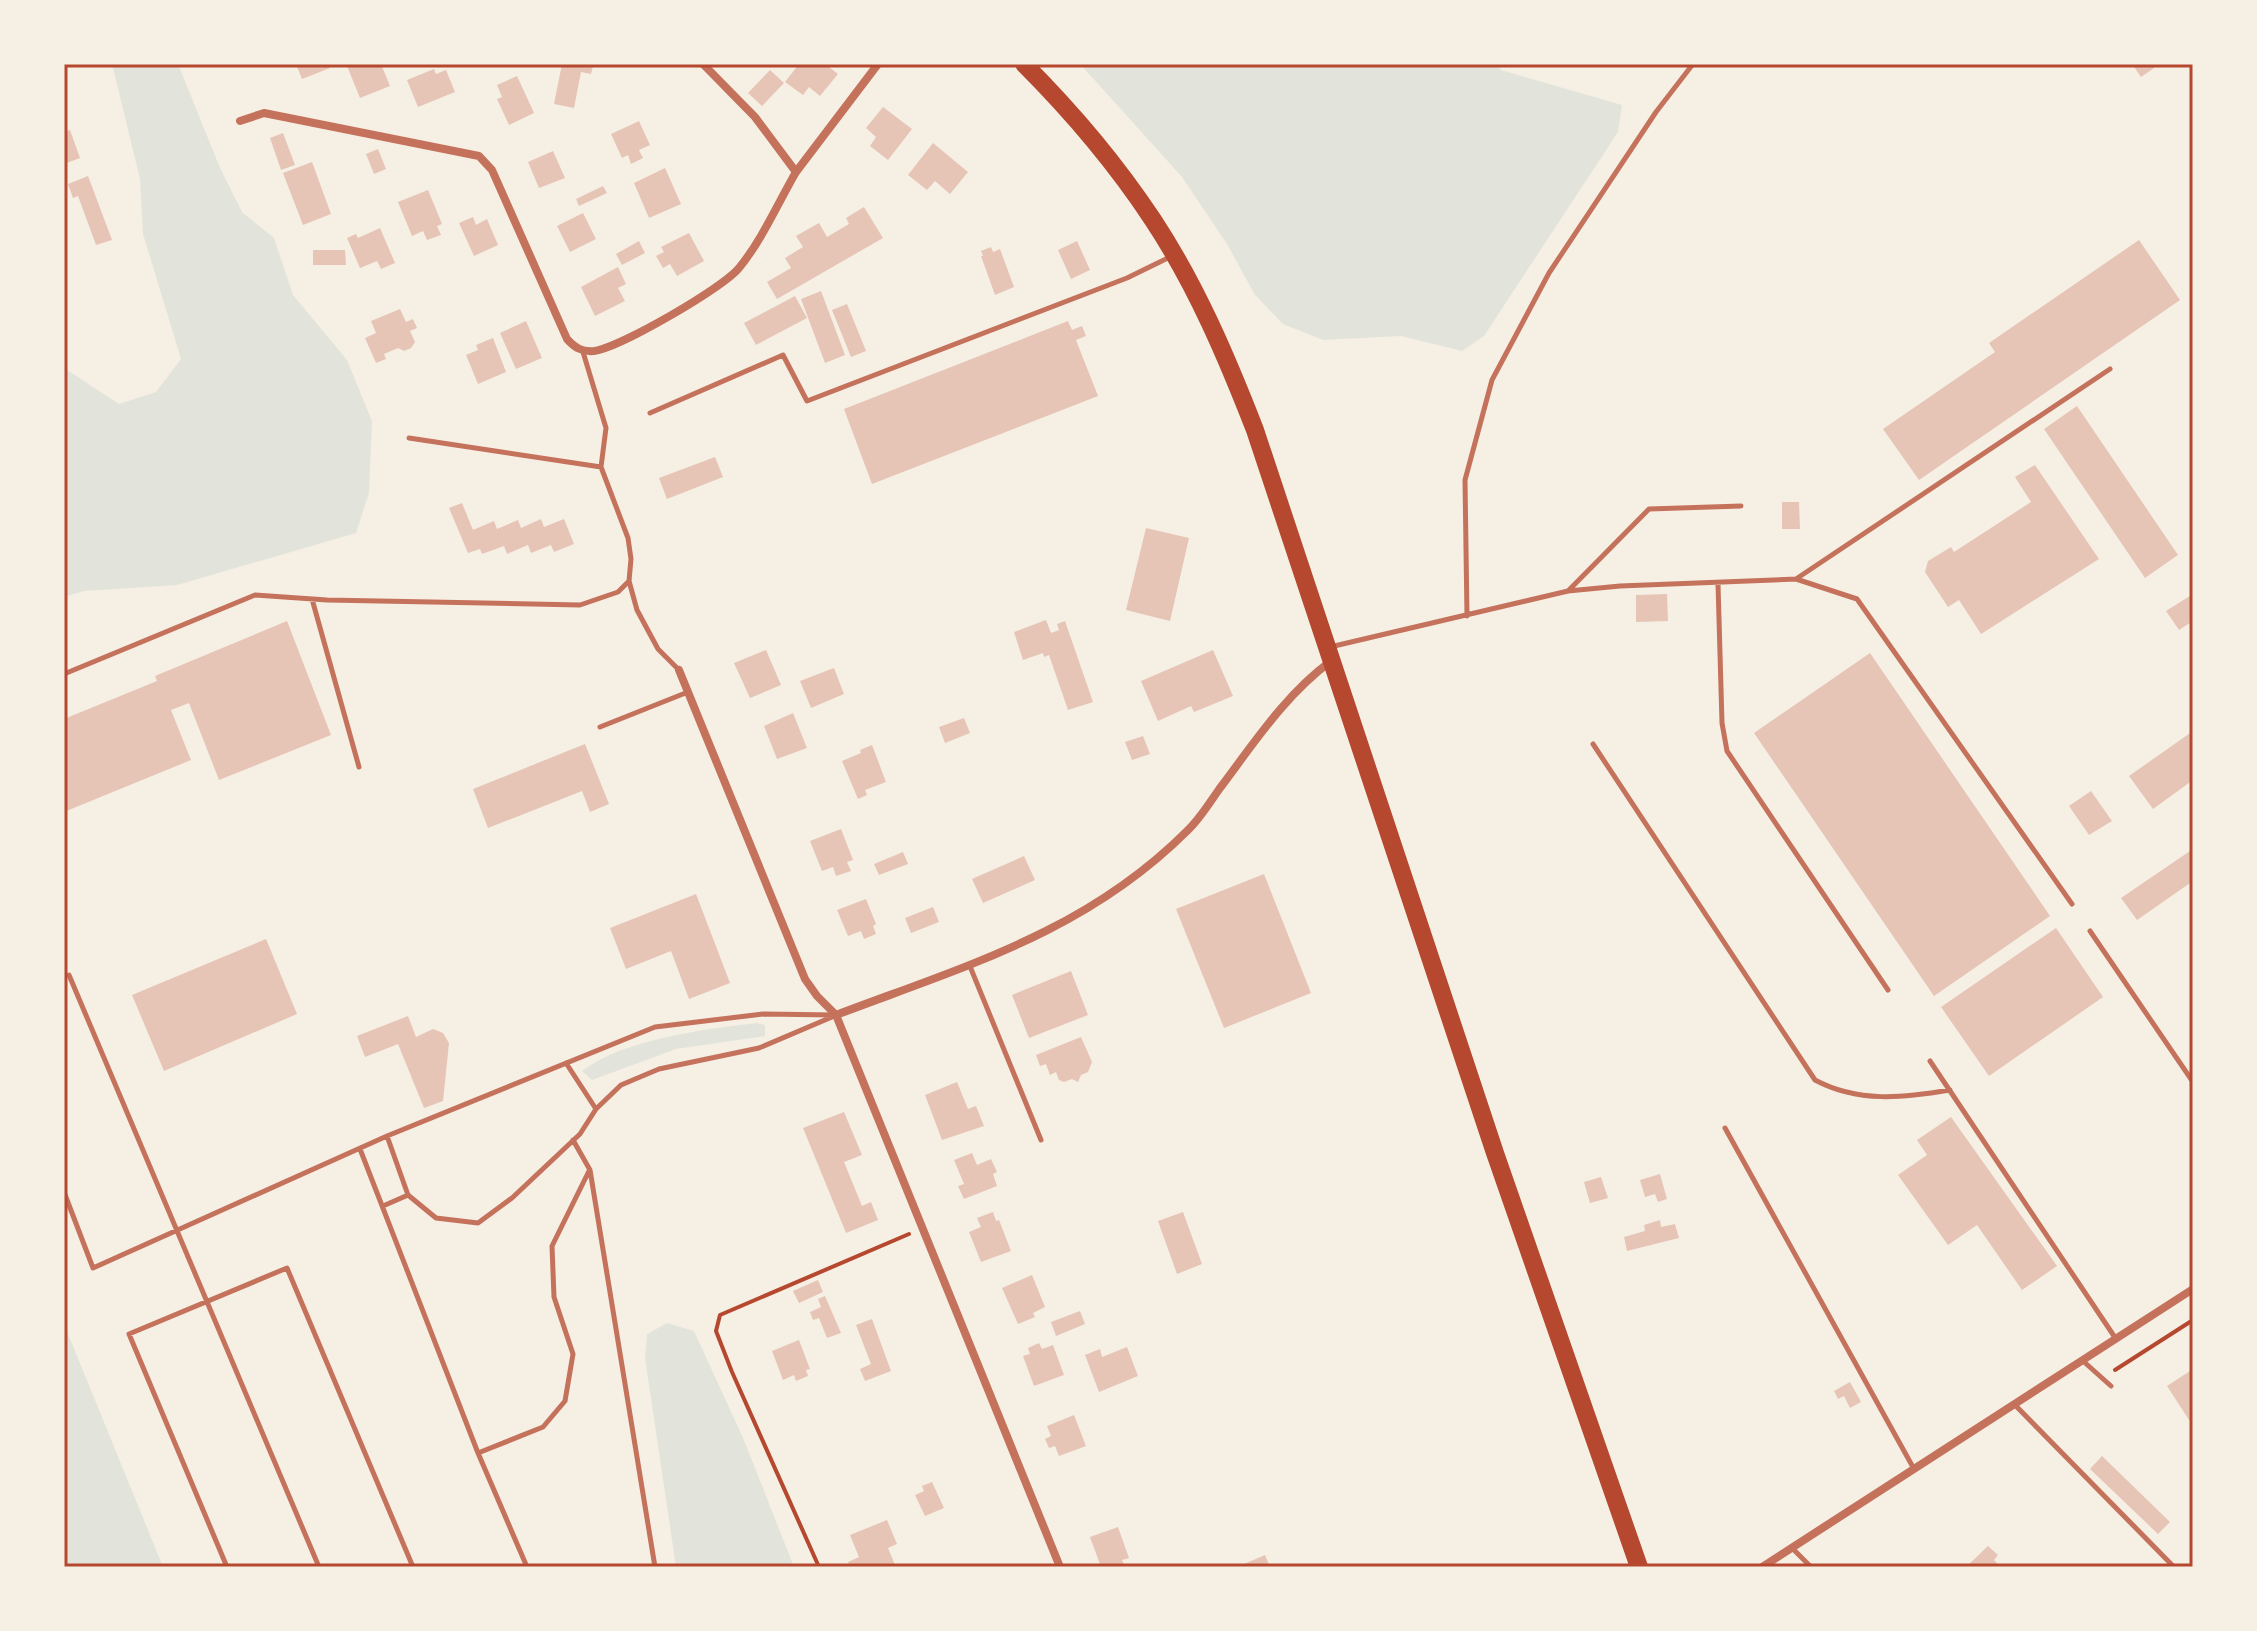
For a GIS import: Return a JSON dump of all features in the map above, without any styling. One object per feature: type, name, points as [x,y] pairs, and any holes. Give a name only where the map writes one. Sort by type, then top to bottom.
[{"type":"main road","points":[[1024,64],[1060,100],[1111,161],[1154,222],[1224,352],[1255,430],[1495,1153],[1639,1567]]},
{"type":"street","points":[[703,64],[755,117],[796,172]]},
{"type":"street","points":[[240,121],[264,113],[479,156],[492,170],[567,339],[583,351],[606,348],[719,287],[739,268],[796,172],[878,64]]},
{"type":"street","points":[[836,1015],[1031,940],[1094,907],[1144,871],[1190,829],[1280,708],[1330,654]]},
{"type":"street","points":[[679,670],[805,979],[836,1015],[1060,1567]]},
{"type":"street","points":[[1762,1567],[2193,1289]]},
{"type":"lane","points":[[1467,616],[1465,480],[1492,380],[1549,273],[1656,112],[1693,64]]},
{"type":"lane","points":[[650,413],[783,355],[807,401],[1127,278],[1173,255]]},
{"type":"lane","points":[[583,351],[606,428],[601,467],[628,538],[631,559],[629,581],[637,610],[651,639],[679,670]]},
{"type":"lane","points":[[1796,579],[2110,369]]},
{"type":"lane","points":[[409,438],[601,467]]},
{"type":"lane","points":[[1568,591],[1649,509],[1741,506]]},
{"type":"lane","points":[[1330,654],[1568,591],[1796,579],[1857,599],[2072,904]]},
{"type":"lane","points":[[64,674],[255,595],[580,605],[618,592],[629,581]]},
{"type":"lane","points":[[1718,584],[1722,723],[1727,751],[1888,990]]},
{"type":"lane","points":[[312,599],[359,767]]},
{"type":"lane","points":[[600,727],[688,692]]},
{"type":"lane","points":[[1593,744],[1815,1080],[1846,1094],[1898,1098],[1950,1090]]},
{"type":"lane","points":[[2090,931],[2193,1082]]},
{"type":"lane","points":[[969,964],[1041,1140]]},
{"type":"lane","points":[[69,975],[319,1567]]},
{"type":"lane","points":[[64,1192],[93,1268],[387,1136],[655,1027],[763,1014],[836,1015]]},
{"type":"lane","points":[[387,1136],[408,1195],[436,1218],[478,1223],[512,1198],[573,1140],[596,1109],[621,1085],[659,1069],[759,1048],[836,1015]]},
{"type":"lane","points":[[1930,1061],[2116,1339]]},
{"type":"lane","points":[[566,1063],[596,1109]]},
{"type":"lane","points":[[1725,1128],[1915,1469]]},
{"type":"lane","points":[[573,1140],[590,1170],[655,1567]]},
{"type":"lane","points":[[360,1149],[478,1453],[527,1567]]},
{"type":"lane","points":[[478,1453],[543,1427],[565,1401],[573,1354],[554,1297],[552,1246],[590,1170]]},
{"type":"lane","points":[[383,1206],[408,1195]]},
{"type":"lane","points":[[227,1567],[129,1334],[287,1268],[413,1567]]},
{"type":"lane","points":[[2083,1361],[2111,1386]]},
{"type":"lane","points":[[2015,1405],[2174,1567]]},
{"type":"lane","points":[[1792,1548],[1811,1567]]},
{"type":"path","points":[[819,1567],[732,1372],[716,1331],[720,1315],[923,1228]]},
{"type":"path","points":[[2102,1378],[2193,1320]]},
{"type":"shaded area","points":[[112,64],[178,64],[220,168],[242,212],[274,238],[293,295],[347,360],[372,421],[369,493],[356,533],[177,585],[84,591],[64,597],[64,368],[119,404],[156,392],[181,359],[143,234],[140,179]]},
{"type":"shaded area","points":[[1080,64],[1497,64],[1501,70],[1622,105],[1618,132],[1484,336],[1462,351],[1401,336],[1323,340],[1283,324],[1255,295],[1227,244],[1182,177]]},
{"type":"shaded area","points":[[757,1023],[765,1025],[765,1036],[676,1049],[592,1080],[582,1071],[599,1060],[642,1043],[690,1032]]},
{"type":"shaded area","points":[[667,1323],[694,1331],[744,1440],[794,1567],[676,1567],[645,1358],[647,1334]]},
{"type":"shaded area","points":[[64,1324],[150,1535],[163,1567],[64,1567]]},
{"type":"building","points":[[296,64],[328,64],[330,68],[302,79]]},
{"type":"building","points":[[381,64],[390,86],[360,98],[347,66]]},
{"type":"building","points":[[562,64],[593,66],[591,74],[581,72],[574,108],[554,104]]},
{"type":"building","points":[[799,64],[825,64],[838,74],[820,96],[809,87],[803,95],[785,82]]},
{"type":"building","points":[[2132,64],[2160,64],[2141,77]]},
{"type":"building","points":[[434,69],[436,74],[446,70],[455,92],[418,107],[407,80]]},
{"type":"building","points":[[770,70],[784,83],[762,106],[748,93]]},
{"type":"building","points":[[517,76],[534,113],[509,125],[497,99],[502,97],[497,85]]},
{"type":"building","points":[[883,107],[912,129],[888,160],[870,146],[876,137],[866,128]]},
{"type":"building","points":[[639,121],[650,145],[639,150],[643,158],[631,164],[628,155],[622,158],[611,134]]},
{"type":"building","points":[[70,130],[80,158],[64,164],[64,132]]},
{"type":"building","points":[[283,133],[295,165],[281,170],[270,138]]},
{"type":"building","points":[[933,143],[968,172],[950,194],[935,181],[927,190],[908,175]]},
{"type":"building","points":[[378,149],[386,169],[374,174],[366,154]]},
{"type":"building","points":[[553,151],[565,178],[539,188],[528,162]]},
{"type":"building","points":[[312,162],[331,214],[303,225],[283,173]]},
{"type":"building","points":[[665,168],[681,204],[649,218],[634,183]]},
{"type":"building","points":[[88,176],[112,240],[96,245],[78,196],[73,198],[68,184]]},
{"type":"building","points":[[603,186],[607,193],[579,206],[576,199]]},
{"type":"building","points":[[428,190],[442,224],[437,226],[441,235],[427,240],[423,231],[412,236],[398,202]]},
{"type":"building","points":[[864,207],[883,238],[777,299],[767,282],[791,268],[785,258],[803,247],[796,236],[819,223],[827,237],[849,224],[846,218]]},
{"type":"building","points":[[583,213],[596,239],[570,252],[557,226]]},
{"type":"building","points":[[473,217],[476,225],[487,219],[498,245],[474,256],[459,223]]},
{"type":"building","points":[[380,228],[395,263],[381,269],[377,261],[360,268],[347,238],[356,234],[358,238]]},
{"type":"building","points":[[689,233],[704,261],[677,276],[670,264],[663,268],[656,256],[664,252],[661,247]]},
{"type":"building","points":[[2139,240],[2180,300],[1919,480],[1883,429],[1995,352],[1989,343]]},
{"type":"building","points":[[639,241],[645,253],[622,265],[616,254]]},
{"type":"building","points":[[1077,241],[1090,270],[1071,279],[1058,250]]},
{"type":"building","points":[[991,247],[993,252],[1000,249],[1014,287],[995,295],[981,256],[981,251]]},
{"type":"building","points":[[313,250],[345,250],[346,265],[313,265]]},
{"type":"building","points":[[618,267],[626,284],[618,288],[625,301],[595,316],[581,287]]},
{"type":"building","points":[[821,291],[845,355],[825,363],[801,299]]},
{"type":"building","points":[[795,296],[807,318],[756,345],[744,323]]},
{"type":"building","points":[[847,304],[866,351],[851,357],[832,310]]},
{"type":"building","points":[[400,309],[406,322],[413,319],[417,328],[410,331],[415,342],[404,351],[398,348],[384,354],[386,359],[376,363],[365,338],[376,333],[371,321]]},
{"type":"building","points":[[526,321],[542,358],[516,369],[500,333]]},
{"type":"building","points":[[1068,321],[1072,330],[1082,326],[1086,336],[1076,340],[1098,396],[872,484],[844,409]]},
{"type":"building","points":[[493,338],[506,372],[478,384],[466,355],[478,350],[476,345]]},
{"type":"building","points":[[2077,406],[2178,555],[2145,578],[2044,429]]},
{"type":"building","points":[[715,457],[723,477],[667,499],[659,478]]},
{"type":"building","points":[[2035,465],[2099,559],[1981,634],[1959,600],[1948,607],[1925,572],[1928,561],[1951,547],[1954,552],[2031,502],[2015,477]]},
{"type":"building","points":[[1782,502],[1799,502],[1800,529],[1782,529]]},
{"type":"building","points":[[462,503],[473,530],[494,521],[497,529],[518,520],[521,528],[541,519],[544,527],[564,519],[574,544],[554,552],[551,545],[531,553],[528,545],[507,554],[504,546],[482,554],[480,549],[468,553],[449,508]]},
{"type":"building","points":[[1146,528],[1189,538],[1170,621],[1126,610]]},
{"type":"building","points":[[1667,594],[1668,621],[1636,622],[1636,595]]},
{"type":"building","points":[[2193,594],[2193,621],[2179,630],[2166,611]]},
{"type":"building","points":[[1046,620],[1051,633],[1059,630],[1057,624],[1065,621],[1093,702],[1068,710],[1049,655],[1044,657],[1043,653],[1023,660],[1014,632]]},
{"type":"building","points":[[287,621],[331,735],[219,780],[189,703],[171,710],[191,760],[64,812],[64,719],[157,681],[155,676]]},
{"type":"building","points":[[766,650],[781,685],[750,698],[734,663]]},
{"type":"building","points":[[1213,650],[1233,696],[1194,712],[1191,706],[1158,721],[1141,681]]},
{"type":"building","points":[[1870,653],[2050,916],[1934,996],[1754,733]]},
{"type":"building","points":[[834,668],[844,694],[811,708],[800,681]]},
{"type":"building","points":[[793,713],[807,748],[777,759],[764,726]]},
{"type":"building","points":[[964,718],[970,733],[945,743],[939,727]]},
{"type":"building","points":[[2193,731],[2193,780],[2153,809],[2129,776]]},
{"type":"building","points":[[1143,736],[1150,754],[1132,760],[1125,742]]},
{"type":"building","points":[[585,744],[609,804],[590,812],[582,791],[488,828],[473,789]]},
{"type":"building","points":[[872,745],[886,782],[865,790],[867,795],[858,799],[842,761]]},
{"type":"building","points":[[2091,791],[2112,821],[2089,835],[2069,806]]},
{"type":"building","points":[[841,829],[853,860],[847,862],[851,871],[836,876],[833,867],[822,871],[810,841]]},
{"type":"building","points":[[2193,849],[2193,881],[2137,920],[2121,898]]},
{"type":"building","points":[[903,852],[908,864],[879,875],[874,864]]},
{"type":"building","points":[[1024,856],[1035,880],[983,903],[972,879]]},
{"type":"building","points":[[1264,874],[1311,993],[1224,1028],[1176,909]]},
{"type":"building","points":[[696,894],[730,983],[689,999],[671,951],[626,969],[610,928]]},
{"type":"building","points":[[866,899],[876,924],[873,926],[876,934],[864,939],[861,931],[848,936],[837,910]]},
{"type":"building","points":[[933,907],[939,922],[911,933],[905,918]]},
{"type":"building","points":[[2056,928],[2103,997],[1989,1076],[1941,1007]]},
{"type":"building","points":[[266,939],[297,1014],[164,1071],[132,995]]},
{"type":"building","points":[[1071,971],[1088,1015],[1029,1038],[1012,995]]},
{"type":"building","points":[[408,1016],[416,1037],[433,1029],[443,1033],[449,1043],[443,1101],[424,1108],[398,1044],[365,1057],[357,1036]]},
{"type":"building","points":[[1081,1037],[1092,1062],[1088,1072],[1081,1075],[1078,1082],[1059,1080],[1056,1072],[1050,1075],[1046,1064],[1040,1066],[1036,1055]]},
{"type":"building","points":[[957,1082],[968,1109],[976,1106],[984,1126],[942,1140],[925,1095]]},
{"type":"building","points":[[844,1112],[862,1155],[844,1162],[862,1206],[871,1202],[878,1220],[846,1233],[803,1128]]},
{"type":"building","points":[[1951,1117],[2057,1266],[2022,1290],[1977,1225],[1948,1245],[1898,1175],[1927,1155],[1917,1140]]},
{"type":"building","points":[[972,1153],[977,1165],[991,1159],[997,1172],[993,1174],[997,1186],[964,1199],[958,1186],[964,1184],[954,1160]]},
{"type":"building","points":[[1660,1174],[1667,1199],[1658,1202],[1655,1194],[1645,1197],[1640,1180]]},
{"type":"building","points":[[1601,1177],[1608,1198],[1590,1203],[1584,1182]]},
{"type":"building","points":[[993,1212],[1011,1251],[981,1262],[969,1232],[981,1227],[977,1218]]},
{"type":"building","points":[[1183,1212],[1202,1264],[1177,1274],[1158,1221]]},
{"type":"building","points":[[1660,1220],[1661,1227],[1675,1224],[1679,1238],[1627,1251],[1624,1237],[1645,1231],[1644,1225]]},
{"type":"building","points":[[1032,1275],[1045,1307],[1033,1313],[1035,1317],[1018,1324],[1002,1288]]},
{"type":"building","points":[[818,1280],[823,1292],[799,1303],[793,1291]]},
{"type":"building","points":[[825,1296],[841,1333],[827,1338],[819,1318],[813,1320],[810,1312],[821,1307],[818,1299]]},
{"type":"building","points":[[1080,1311],[1085,1324],[1056,1336],[1051,1322]]},
{"type":"building","points":[[872,1319],[891,1371],[865,1381],[860,1369],[871,1364],[856,1325]]},
{"type":"building","points":[[799,1340],[810,1369],[806,1370],[808,1376],[796,1381],[794,1375],[783,1380],[772,1351]]},
{"type":"building","points":[[1039,1343],[1042,1349],[1053,1345],[1064,1375],[1034,1386],[1023,1356],[1030,1354],[1028,1348]]},
{"type":"building","points":[[1127,1347],[1138,1376],[1099,1392],[1085,1355],[1100,1349],[1102,1357]]},
{"type":"building","points":[[2193,1369],[2193,1426],[2167,1386]]},
{"type":"building","points":[[1850,1382],[1861,1402],[1850,1408],[1844,1396],[1838,1399],[1834,1391]]},
{"type":"building","points":[[1074,1415],[1086,1446],[1059,1456],[1055,1446],[1049,1448],[1045,1439],[1051,1436],[1047,1426]]},
{"type":"building","points":[[2102,1456],[2170,1522],[2158,1534],[2090,1469]]},
{"type":"building","points":[[932,1482],[944,1508],[925,1516],[915,1495],[924,1491],[922,1486]]},
{"type":"building","points":[[887,1520],[897,1544],[888,1548],[895,1565],[850,1567],[848,1562],[859,1557],[850,1535]]},
{"type":"building","points":[[1118,1527],[1129,1558],[1122,1560],[1125,1567],[1101,1567],[1090,1537]]},
{"type":"building","points":[[1988,1546],[1998,1555],[1994,1560],[2001,1567],[1966,1567]]},
{"type":"building","points":[[1265,1555],[1270,1567],[1237,1567]]}]
